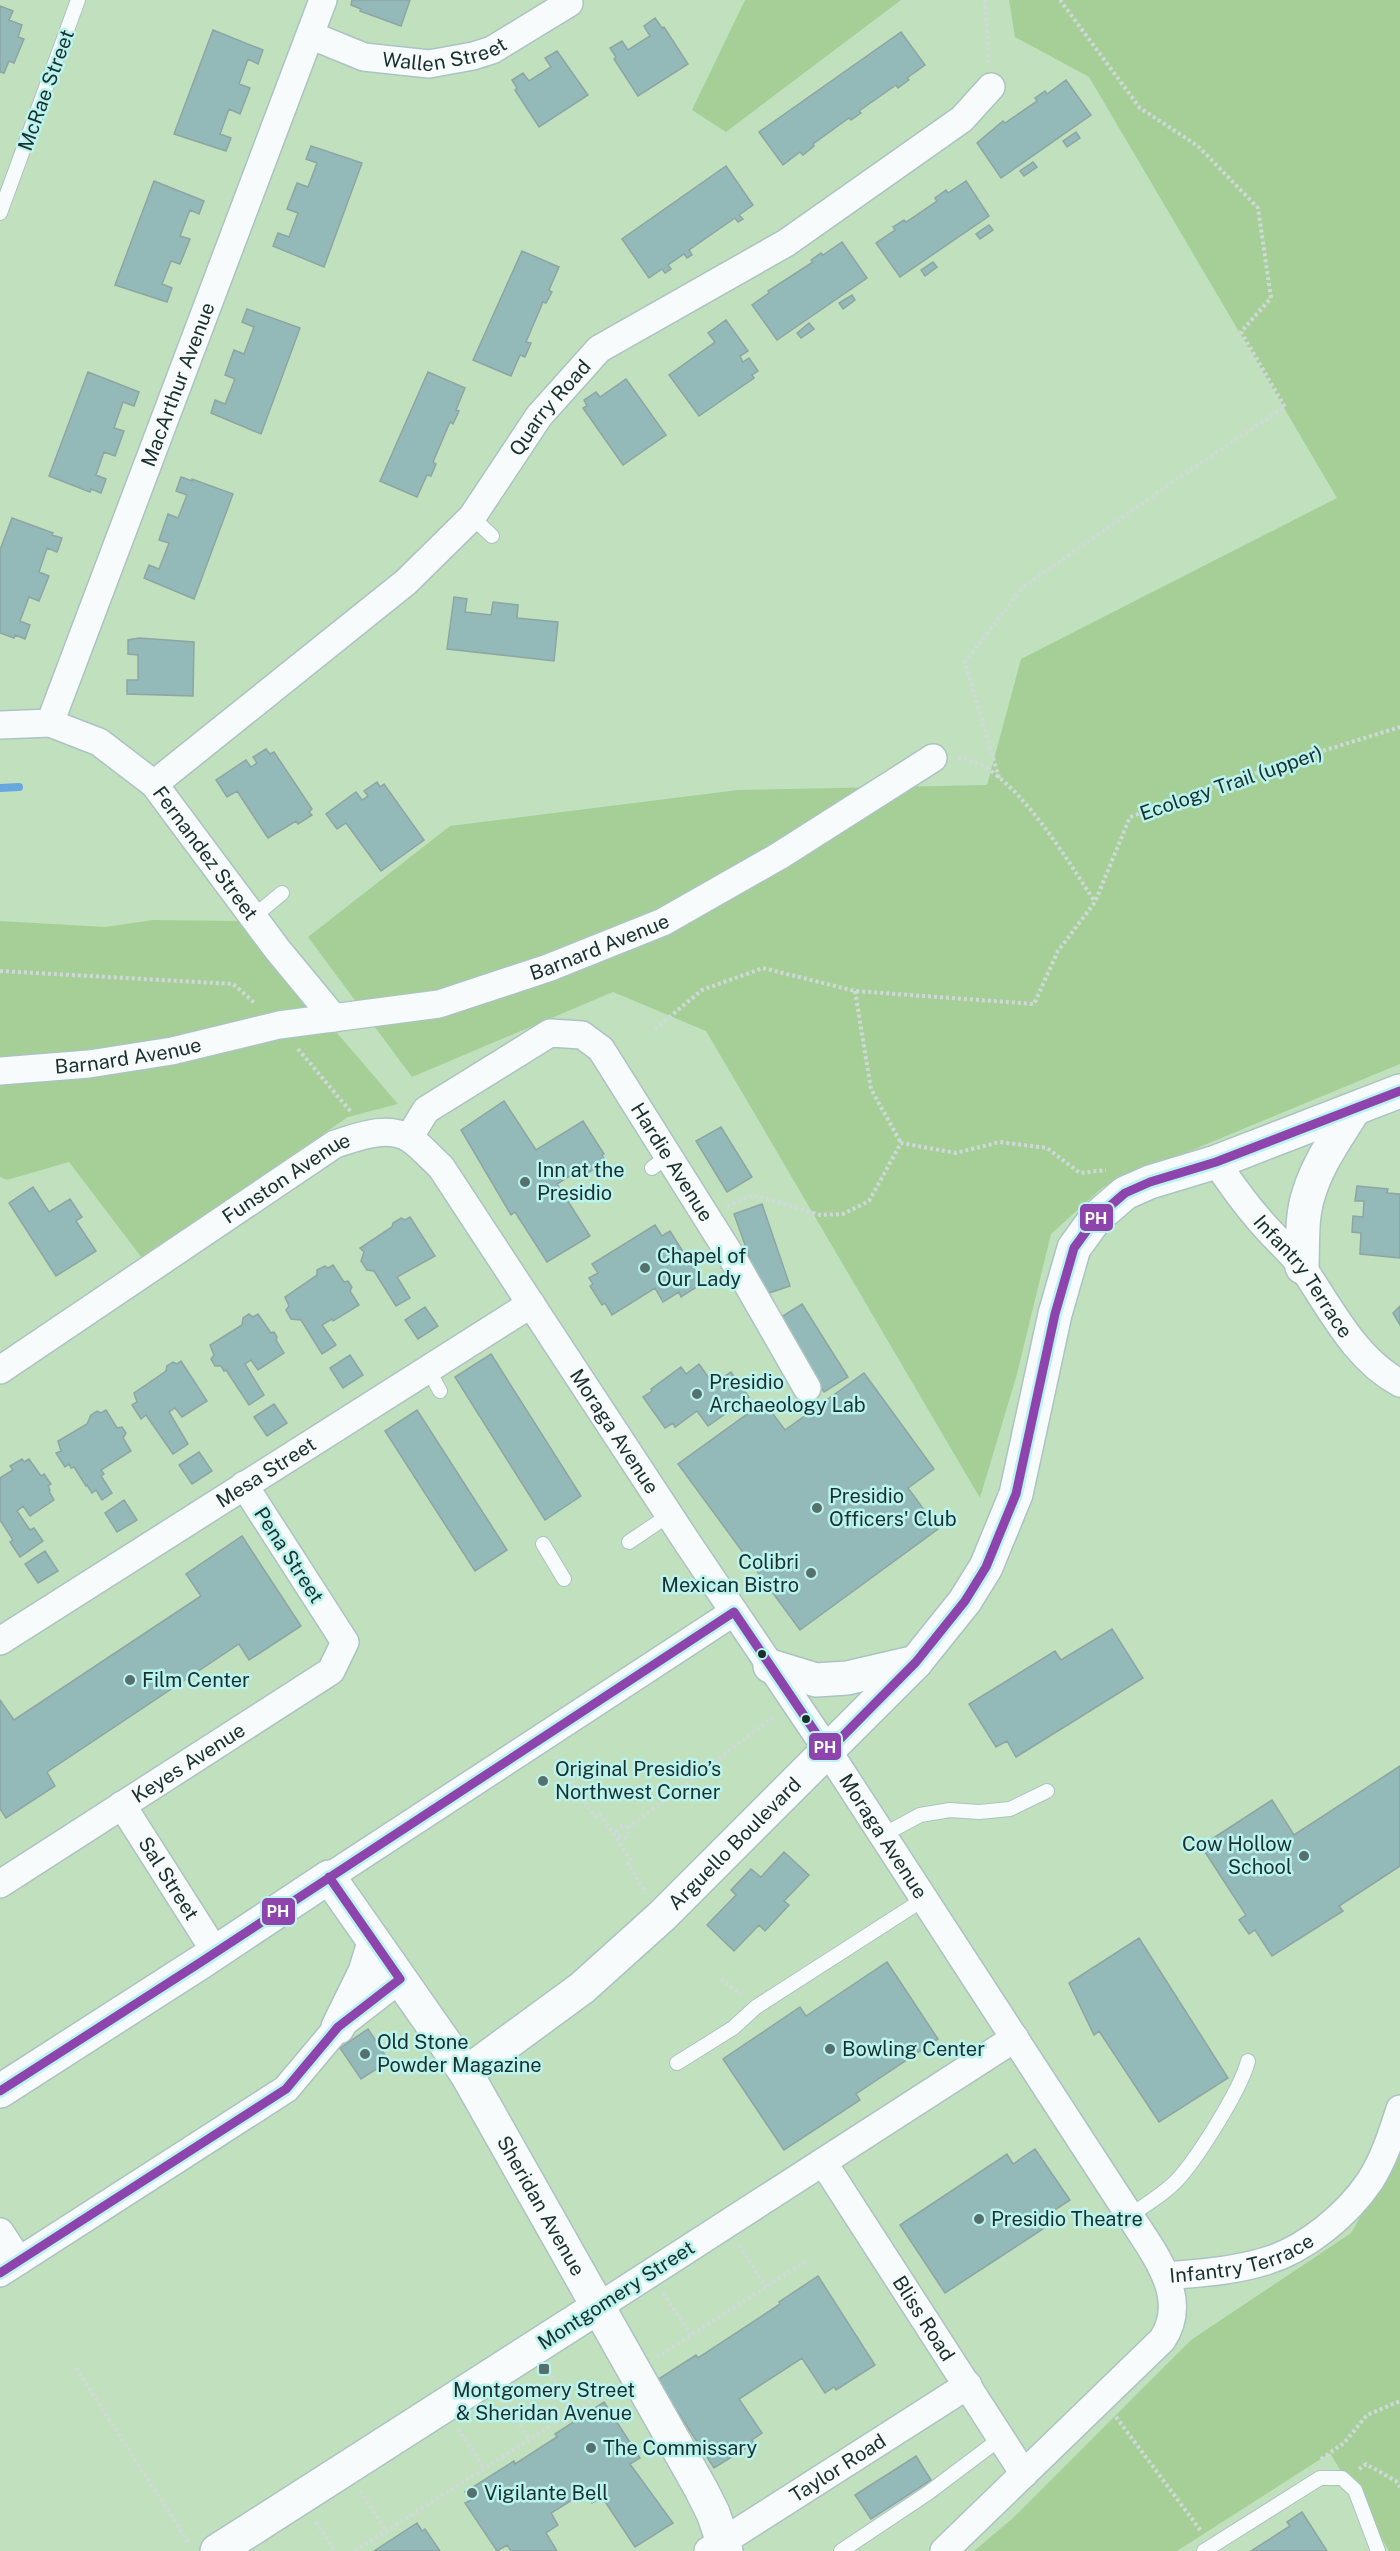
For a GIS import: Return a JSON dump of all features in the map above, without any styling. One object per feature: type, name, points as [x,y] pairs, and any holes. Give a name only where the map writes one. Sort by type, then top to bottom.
[{"type":"street","name":"MacArthur Avenue","points":[[50,723],[323,0]]},
{"type":"street","name":"Wallen Street","points":[[310,35],[364,57],[429,64],[492,50],[569,3]]},
{"type":"street","name":"Quarry Road","points":[[154,784],[406,582],[472,517],[539,416],[599,349],[786,243],[962,118],[991,87]]},
{"type":"street","points":[[0,725],[50,723]]},
{"type":"street","name":"Fernandez Street","points":[[50,723],[99,742],[154,784],[252,917],[334,1018]]},
{"type":"street","name":"Barnard Avenue","points":[[0,1071],[89,1064],[172,1052],[279,1025],[439,1004],[548,968],[663,922],[779,856],[933,758]]},
{"type":"street","name":"Hardie Avenue","points":[[409,1138],[426,1110],[550,1033],[582,1035],[601,1049],[660,1162],[705,1215],[736,1264],[807,1388]]},
{"type":"street","name":"Arguello Boulevard","points":[[466,2073],[526,2032],[582,1988],[662,1916],[916,1662],[965,1601],[986,1567],[1016,1494],[1055,1314],[1074,1248],[1095,1219],[1125,1193],[1150,1182],[1216,1162],[1400,1091]]},
{"type":"street","points":[[1302,1267],[1303,1227],[1309,1193],[1326,1155],[1353,1111]]},
{"type":"street","name":"Funston Avenue","points":[[0,1370],[335,1144],[369,1133],[390,1133],[409,1138]]},
{"type":"street","name":"Moraga Avenue","points":[[409,1138],[441,1167],[669,1515],[883,1835],[1130,2216],[1166,2276]]},
{"type":"street","name":"Infantry Terrace","points":[[1216,1162],[1256,1216],[1302,1267],[1328,1309],[1356,1345],[1384,1374],[1400,1383]]},
{"type":"street","name":"Mesa Street","points":[[2,1635],[244,1485],[434,1380],[531,1304]]},
{"type":"street","name":"Pena Street","points":[[244,1485],[333,1624]]},
{"type":"street","points":[[0,2091],[216,1953],[735,1612]]},
{"type":"street","name":"Keyes Avenue","points":[[0,1884],[331,1671],[345,1642],[333,1624]]},
{"type":"street","points":[[770,1666],[816,1680],[847,1678],[916,1662]]},
{"type":"street","name":"Sal Street","points":[[122,1805],[216,1953]]},
{"type":"street","name":"Sheridan Avenue","points":[[329,1877],[466,2073],[701,2489],[719,2548]]},
{"type":"street","points":[[338,2027],[365,1972],[374,1943]]},
{"type":"street","points":[[0,2232],[9,2267],[286,2089],[338,2027],[400,1979]]},
{"type":"street","name":"Montgomery Street","points":[[217,2551],[650,2273],[760,2194],[823,2162],[1015,2038]]},
{"type":"street","name":"Infantry Terrace","points":[[944,2551],[1154,2350],[1168,2331],[1173,2312],[1166,2276],[1215,2271],[1267,2261],[1310,2238],[1350,2206],[1370,2181],[1392,2136],[1400,2109]]},
{"type":"street","name":"Bliss Road","points":[[823,2162],[1024,2474]]},
{"type":"street","name":"Taylor Road","points":[[719,2548],[968,2385]]},
{"type":"lane","name":"McRae Street","points":[[0,213],[78,0]]},
{"type":"lane","points":[[472,517],[492,536]]},
{"type":"lane","points":[[252,917],[282,893]]},
{"type":"lane","points":[[629,1542],[669,1515]]},
{"type":"lane","points":[[543,1544],[564,1579]]},
{"type":"lane","points":[[883,1835],[920,1815],[950,1810],[979,1812],[1010,1809],[1047,1791]]},
{"type":"lane","points":[[677,2064],[733,2028],[756,2007],[924,1899]]},
{"type":"lane","points":[[1130,2216],[1172,2186],[1185,2170],[1242,2079],[1248,2061]]},
{"type":"lane","points":[[841,2551],[928,2493],[1001,2438]]},
{"type":"lane","points":[[1209,2548],[1320,2478],[1342,2478],[1355,2490],[1378,2551]]},
{"type":"path","points":[[985,0],[991,87]]},
{"type":"path","points":[[999,778],[965,662],[972,652],[1022,588],[1184,474],[1285,407],[1241,332],[1271,298],[1258,208],[1198,146],[1140,108],[1060,0]]},
{"type":"path","name":"Ecology Trail (upper)","points":[[655,1029],[702,990],[763,968],[855,991],[1034,1004],[1058,951],[1095,902],[1130,817],[1287,762],[1400,727]]},
{"type":"path","points":[[933,758],[968,759],[999,778],[1032,809],[1095,902]]},
{"type":"path","points":[[0,971],[233,984],[279,1025],[369,1133]]},
{"type":"path","points":[[855,991],[871,1089],[901,1143]]},
{"type":"path","points":[[901,1143],[956,1153],[1000,1142],[1047,1148],[1080,1173],[1110,1170]]},
{"type":"path","points":[[705,1215],[754,1195],[820,1215],[843,1214],[869,1201],[901,1143]]},
{"type":"path","points":[[617,1836],[619,1828],[628,1828],[773,1717]]},
{"type":"path","points":[[543,1739],[595,1817],[600,1814],[617,1836],[632,1861],[628,1864],[662,1916]]},
{"type":"path","points":[[617,1836],[627,1837],[628,1828]]},
{"type":"path","points":[[721,1979],[756,2007]]},
{"type":"path","points":[[712,2228],[766,2287]]},
{"type":"path","points":[[652,2361],[806,2261]]},
{"type":"path","points":[[650,2273],[691,2335]]},
{"type":"path","points":[[533,2348],[573,2411]]},
{"type":"path","points":[[76,2368],[194,2551]]},
{"type":"path","points":[[489,2377],[530,2439]]},
{"type":"path","points":[[355,2551],[596,2397]]},
{"type":"path","points":[[1102,2399],[1209,2548]]},
{"type":"path","points":[[1320,2478],[1321,2458],[1344,2443],[1366,2415],[1400,2401]]},
{"type":"path","points":[[443,2406],[484,2469]]},
{"type":"path","points":[[1342,2478],[1366,2464],[1396,2481],[1400,2487]]},
{"type":"path","points":[[346,2468],[386,2531]]},
{"type":"path","points":[[300,2498],[335,2551]]},
{"type":"green space","points":[[0,0],[1400,0],[1400,2551],[0,2551]]},
{"type":"green space","points":[[745,0],[901,0],[726,132],[692,110]]},
{"type":"green space","points":[[1009,0],[1400,0],[1400,1064],[1103,1187],[1051,1234],[1017,1374],[980,1498],[706,1031],[613,992],[412,1077],[308,937],[450,826],[738,790],[987,785],[1021,659],[1337,498],[1089,77],[1015,37]]},
{"type":"green space","points":[[153,920],[241,921],[398,1104],[348,1117],[142,1258],[69,1162],[7,1180],[0,1177],[0,921],[105,927]]},
{"type":"green space","points":[[1400,2149],[1400,2551],[1389,2551],[1330,2453],[1177,2551],[974,2551],[1013,2518],[1191,2340],[1351,2233]]},
{"type":"building","points":[[352,0],[410,0],[401,26],[360,11],[361,9],[351,5]]},
{"type":"building","points":[[0,6],[13,11],[9,20],[22,25],[18,37],[24,39],[14,63],[9,61],[4,73],[0,72]]},
{"type":"building","points":[[655,18],[662,28],[664,27],[688,64],[638,96],[614,59],[616,57],[610,48],[622,41],[628,50],[650,36],[644,26]]},
{"type":"building","points":[[213,30],[263,50],[258,64],[248,59],[239,84],[250,88],[240,114],[229,109],[220,134],[231,138],[226,151],[174,134]]},
{"type":"building","points":[[901,32],[925,65],[898,88],[896,85],[859,111],[861,113],[851,120],[849,118],[813,144],[814,146],[803,155],[800,152],[783,165],[759,132]]},
{"type":"building","points":[[557,51],[588,95],[539,127],[515,90],[517,88],[512,80],[523,73],[529,81],[551,67],[545,58]]},
{"type":"building","points":[[1066,80],[1091,115],[1001,178],[977,143],[1003,121],[1005,123],[1037,101],[1035,98],[1045,91],[1047,94]]},
{"type":"building","points":[[1076,132],[1080,138],[1067,147],[1063,141]]},
{"type":"building","points":[[311,146],[362,163],[324,267],[273,246],[278,233],[289,237],[298,213],[287,209],[297,183],[308,187],[317,163],[306,159]]},
{"type":"building","points":[[1033,162],[1037,167],[1024,176],[1020,171]]},
{"type":"building","points":[[726,166],[753,205],[739,215],[743,219],[738,222],[735,218],[689,250],[692,255],[687,258],[684,254],[668,265],[671,269],[665,273],[662,269],[649,278],[622,239]]},
{"type":"building","points":[[154,181],[204,201],[199,214],[190,210],[180,236],[190,239],[180,264],[171,261],[162,284],[172,288],[167,302],[115,285]]},
{"type":"building","points":[[966,181],[989,216],[900,277],[876,243],[895,230],[893,227],[904,220],[906,222],[937,201],[935,198],[946,190],[948,193]]},
{"type":"building","points":[[989,225],[993,230],[980,239],[976,234]]},
{"type":"building","points":[[842,242],[867,278],[777,340],[752,305],[769,293],[768,291],[813,262],[811,260],[821,253],[823,255]]},
{"type":"building","points":[[522,251],[559,267],[549,290],[552,292],[546,303],[543,302],[526,342],[531,343],[525,357],[520,355],[511,376],[473,360]]},
{"type":"building","points":[[933,262],[937,267],[925,276],[921,270]]},
{"type":"building","points":[[852,295],[855,300],[843,309],[839,303]]},
{"type":"building","points":[[247,309],[300,328],[261,434],[211,413],[215,400],[225,404],[235,379],[225,375],[234,350],[244,354],[254,327],[242,322]]},
{"type":"building","points":[[726,320],[748,351],[740,356],[743,362],[749,358],[758,371],[752,375],[754,378],[699,416],[669,375],[715,342],[708,333]]},
{"type":"building","points":[[809,323],[814,329],[801,338],[797,333]]},
{"type":"building","points":[[88,372],[139,392],[134,406],[123,402],[114,428],[124,431],[115,456],[104,452],[96,475],[106,479],[101,493],[91,489],[90,492],[49,476]]},
{"type":"building","points":[[428,372],[465,388],[456,410],[459,411],[453,424],[450,422],[433,462],[436,464],[431,476],[427,475],[417,497],[380,481]]},
{"type":"building","points":[[626,379],[666,435],[623,465],[583,408],[587,406],[584,400],[596,392],[600,397]]},
{"type":"building","points":[[181,477],[233,494],[194,599],[144,578],[149,565],[159,569],[169,543],[159,540],[168,514],[178,518],[187,495],[176,491]]},
{"type":"building","points":[[12,518],[62,538],[57,552],[47,548],[39,572],[49,576],[39,601],[29,597],[20,621],[30,625],[25,639],[0,633],[0,550]]},
{"type":"building","points":[[454,597],[467,599],[465,612],[491,615],[493,602],[518,605],[517,618],[558,622],[554,661],[447,649]]},
{"type":"building","points":[[139,638],[194,642],[193,696],[127,694],[127,680],[138,680],[138,655],[128,654],[128,640]]},
{"type":"building","points":[[266,749],[270,754],[274,752],[312,809],[309,812],[312,815],[298,824],[296,821],[268,838],[237,791],[227,797],[216,780],[246,760],[251,767],[257,763],[253,757]]},
{"type":"building","points":[[377,782],[380,787],[384,784],[424,840],[381,871],[346,823],[337,829],[326,814],[356,792],[362,800],[368,796],[364,791]]},
{"type":"building","name":"Inn at the Presidio","points":[[504,1101],[536,1150],[583,1121],[604,1154],[602,1155],[606,1162],[586,1174],[582,1168],[557,1184],[590,1236],[547,1262],[515,1212],[511,1215],[461,1130]]},
{"type":"building","points":[[721,1127],[752,1177],[727,1192],[696,1141]]},
{"type":"building","points":[[1357,1186],[1388,1189],[1387,1193],[1400,1194],[1400,1258],[1360,1254],[1361,1233],[1352,1232],[1353,1216],[1363,1217],[1364,1201],[1355,1201]]},
{"type":"building","points":[[33,1187],[49,1212],[70,1199],[82,1217],[76,1221],[96,1251],[56,1276],[9,1203]]},
{"type":"building","points":[[762,1204],[790,1286],[763,1295],[734,1214]]},
{"type":"building","points":[[410,1217],[435,1256],[397,1277],[410,1298],[396,1306],[374,1271],[367,1270],[361,1261],[364,1252],[360,1248],[392,1227],[393,1223],[401,1218],[405,1220]]},
{"type":"building","name":"Chapel of Our Lady","points":[[655,1225],[662,1236],[670,1231],[703,1283],[681,1297],[679,1292],[663,1302],[655,1288],[612,1315],[605,1303],[602,1305],[590,1286],[593,1284],[589,1278],[598,1273],[592,1264]]},
{"type":"building","points":[[333,1265],[344,1282],[348,1281],[352,1287],[350,1291],[359,1305],[322,1325],[336,1345],[322,1354],[301,1320],[291,1319],[286,1310],[289,1306],[285,1297],[317,1275],[317,1270]]},
{"type":"building","points":[[802,1304],[848,1377],[824,1392],[778,1319]]},
{"type":"building","points":[[1400,1306],[1400,1325],[1393,1313]]},
{"type":"building","points":[[425,1307],[438,1326],[418,1339],[405,1320]]},
{"type":"building","points":[[249,1314],[253,1317],[258,1314],[271,1333],[274,1332],[284,1353],[258,1370],[251,1360],[245,1364],[264,1395],[249,1405],[226,1370],[224,1371],[221,1366],[215,1366],[211,1359],[214,1355],[210,1345],[242,1325],[243,1318]]},
{"type":"building","points":[[491,1354],[581,1496],[545,1520],[455,1377]]},
{"type":"building","points":[[350,1355],[363,1375],[343,1388],[330,1368]]},
{"type":"building","points":[[181,1361],[207,1401],[182,1417],[175,1408],[169,1412],[188,1444],[173,1454],[146,1415],[141,1419],[132,1405],[137,1402],[134,1393],[166,1371],[167,1366]]},
{"type":"building","name":"Presidio Archaeology Lab","points":[[699,1364],[713,1384],[731,1372],[749,1397],[708,1426],[697,1411],[675,1427],[673,1423],[665,1428],[643,1397],[681,1367],[686,1374]]},
{"type":"building","name":"Presidio Officers' Club","points":[[864,1373],[934,1469],[908,1488],[938,1529],[800,1630],[678,1464],[764,1402],[785,1430]]},
{"type":"building","points":[[274,1404],[287,1423],[267,1436],[254,1417]]},
{"type":"building","points":[[106,1410],[117,1428],[122,1427],[126,1433],[123,1438],[131,1451],[101,1470],[104,1474],[101,1476],[112,1493],[102,1500],[96,1490],[92,1493],[86,1486],[74,1467],[71,1468],[69,1464],[65,1467],[56,1453],[61,1451],[58,1441],[87,1424],[91,1415],[97,1411],[101,1413]]},
{"type":"building","points":[[417,1410],[507,1550],[475,1571],[385,1431]]},
{"type":"building","points":[[199,1452],[212,1471],[192,1484],[179,1465]]},
{"type":"building","points":[[22,1459],[24,1462],[29,1459],[41,1476],[44,1474],[51,1484],[48,1486],[54,1500],[30,1516],[23,1506],[17,1511],[30,1530],[34,1528],[43,1541],[20,1557],[10,1542],[13,1540],[0,1520],[0,1478],[13,1470],[10,1466]]},
{"type":"building","points":[[124,1500],[137,1520],[117,1532],[105,1513]]},
{"type":"building","name":"Film Center","points":[[242,1536],[301,1626],[249,1660],[239,1644],[47,1772],[55,1786],[6,1818],[0,1809],[0,1700],[14,1720],[201,1596],[186,1574]]},
{"type":"building","points":[[45,1551],[58,1571],[38,1583],[25,1564]]},
{"type":"building","points":[[1112,1629],[1143,1678],[1016,1757],[1007,1741],[996,1747],[969,1704],[1055,1651],[1061,1660]]},
{"type":"building","name":"Cow Hollow School","points":[[1400,1766],[1400,1866],[1339,1906],[1343,1911],[1272,1956],[1255,1930],[1249,1934],[1239,1920],[1246,1915],[1201,1846],[1272,1800],[1294,1835]]},
{"type":"building","points":[[784,1852],[809,1875],[784,1901],[789,1905],[765,1931],[759,1925],[734,1951],[707,1925],[736,1895],[731,1890],[751,1869],[761,1877]]},
{"type":"building","points":[[1139,1938],[1228,2078],[1159,2122],[1099,2031],[1094,2035],[1069,1983]]},
{"type":"building","name":"Bowling Center","points":[[887,1962],[938,2039],[856,2094],[860,2100],[784,2150],[723,2059],[800,2007],[806,2016]]},
{"type":"building","name":"Old Stone Powder Magazine","points":[[368,2029],[389,2061],[361,2079],[340,2048]]},
{"type":"building","name":"Presidio Theatre","points":[[1035,2149],[1070,2200],[1047,2215],[1052,2223],[945,2293],[900,2225],[1007,2154],[1013,2164]]},
{"type":"building","points":[[818,2276],[875,2365],[836,2390],[834,2387],[825,2393],[802,2358],[739,2399],[762,2433],[752,2440],[754,2443],[714,2468],[657,2380],[696,2355],[698,2358]]},
{"type":"building","points":[[604,2402],[640,2458],[630,2464],[673,2523],[635,2547],[602,2497],[592,2503],[585,2492],[551,2513],[558,2525],[546,2533],[557,2551],[511,2551],[507,2545],[497,2551],[465,2503],[471,2500],[465,2492],[557,2437],[555,2434]]},
{"type":"building","points":[[916,2456],[931,2480],[871,2519],[855,2495]]},
{"type":"building","points":[[1302,2512],[1327,2551],[1251,2551],[1290,2526],[1287,2522]]},
{"type":"building","points":[[417,2523],[422,2531],[425,2529],[440,2551],[374,2551]]},
{"type":"waterway","points":[[0,788],[19,787]]},
{"type":"transit line","name":"PH","points":[[0,2091],[201,1962],[734,1612],[828,1751],[916,1662],[965,1601],[986,1567],[1016,1494],[1055,1314],[1074,1248],[1095,1219],[1125,1193],[1150,1182],[1216,1162],[1400,1091]]},
{"type":"transit line","name":"PH","points":[[0,2273],[286,2089],[338,2027],[400,1979],[329,1877]]},
{"type":"place","name":"Inn at the Presidio","points":[[525,1182]]},
{"type":"place","name":"Chapel of Our Lady","points":[[645,1268]]},
{"type":"place","name":"Presidio Archaeology Lab","points":[[697,1394]]},
{"type":"place","name":"Presidio Officers' Club","points":[[817,1508]]},
{"type":"place","name":"Colibri Mexican Bistro","points":[[811,1573]]},
{"type":"place","name":"Film Center","points":[[130,1680]]},
{"type":"place","name":"Original Presidio’s Northwest Corner","points":[[543,1781]]},
{"type":"place","name":"Cow Hollow School","points":[[1304,1856]]},
{"type":"place","name":"Bowling Center","points":[[830,2049]]},
{"type":"place","name":"Old Stone Powder Magazine","points":[[365,2054]]},
{"type":"place","name":"Presidio Theatre","points":[[979,2219]]},
{"type":"place","name":"Montgomery Street & Sheridan Avenue","points":[[544,2369]]},
{"type":"place","name":"The Commissary","points":[[591,2448]]},
{"type":"place","name":"Vigilante Bell","points":[[472,2493]]}]
